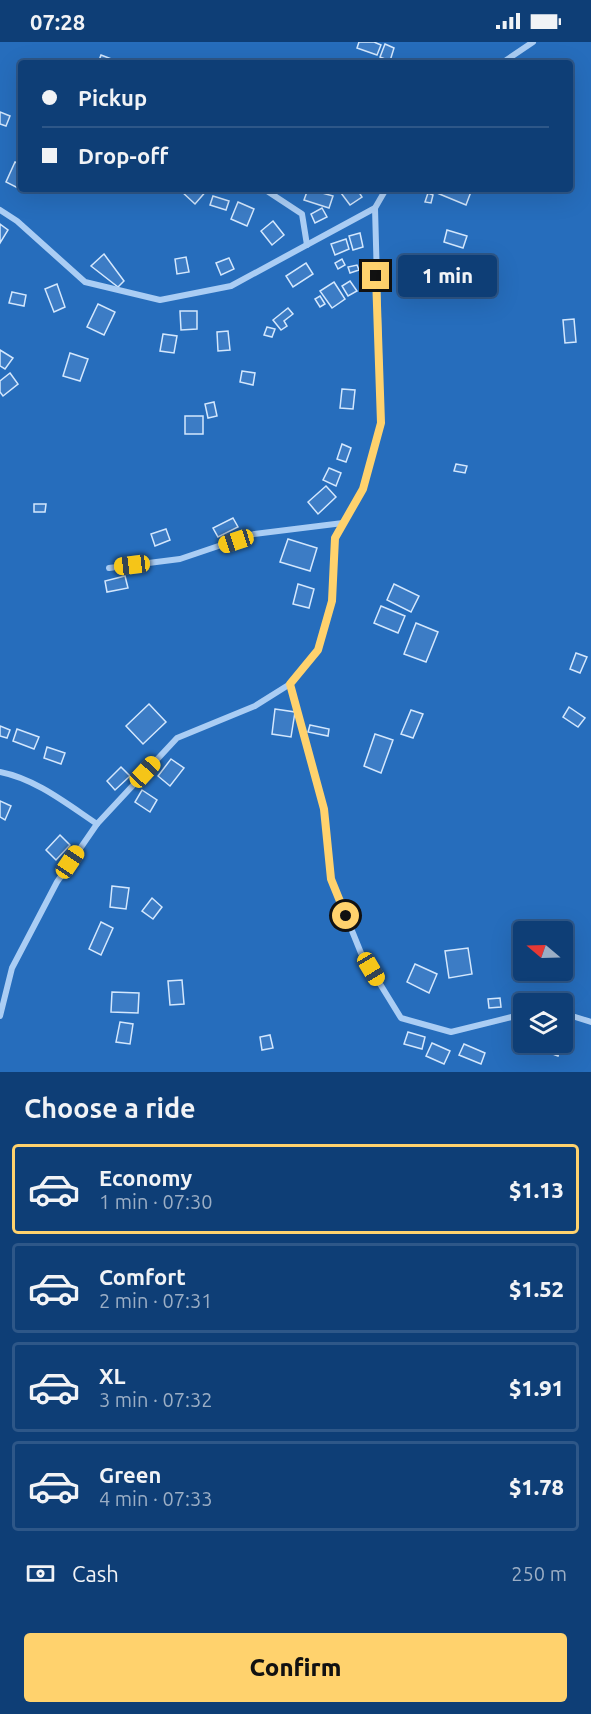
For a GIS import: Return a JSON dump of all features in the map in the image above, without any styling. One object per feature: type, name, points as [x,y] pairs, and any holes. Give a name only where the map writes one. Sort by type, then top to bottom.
[{"type":"street","points":[[506,60],[533,42]]},
{"type":"street","points":[[269,192],[302,214],[306,245]]},
{"type":"street","points":[[0,210],[17,221],[85,282],[160,300],[231,286],[375,208],[385,192]]},
{"type":"street","points":[[0,1016],[12,968],[57,882],[97,824],[177,738],[255,706],[290,684],[318,650],[332,601],[335,538],[363,489],[381,423],[375,208]]},
{"type":"street","points":[[108,568],[180,559],[254,534],[343,524]]},
{"type":"street","points":[[290,684],[324,809],[331,879],[362,953],[401,1018],[451,1032],[513,1017]]},
{"type":"street","points":[[0,772],[17,775],[97,824]]},
{"type":"street","points":[[573,1016],[591,1022]]},
{"type":"shaded area","points":[[0,42],[591,42],[591,1072],[0,1072]]},
{"type":"building","points":[[359,42],[374,42],[381,45],[377,55],[357,48]]},
{"type":"building","points":[[385,44],[394,48],[390,60],[380,57]]},
{"type":"building","points":[[101,55],[114,60],[99,60]]},
{"type":"building","points":[[0,112],[10,116],[6,126],[0,124]]},
{"type":"building","points":[[15,162],[18,164],[18,188],[6,182]]},
{"type":"building","points":[[182,192],[205,192],[195,204]]},
{"type":"building","points":[[307,192],[333,196],[329,208],[304,200]]},
{"type":"building","points":[[340,192],[359,192],[362,197],[350,205]]},
{"type":"building","points":[[437,192],[471,192],[466,205]]},
{"type":"building","points":[[428,193],[433,195],[431,203],[425,202]]},
{"type":"building","points":[[213,196],[229,201],[226,210],[210,205]]},
{"type":"building","points":[[238,202],[254,209],[247,226],[231,219]]},
{"type":"building","points":[[322,208],[327,217],[315,223],[311,214]]},
{"type":"building","points":[[273,221],[284,235],[272,245],[261,231]]},
{"type":"building","points":[[0,224],[8,230],[0,243]]},
{"type":"building","points":[[447,230],[467,236],[463,248],[444,242]]},
{"type":"building","points":[[360,233],[363,247],[353,250],[349,236]]},
{"type":"building","points":[[346,239],[349,249],[335,255],[331,244]]},
{"type":"building","points":[[104,254],[124,281],[118,287],[91,266]]},
{"type":"building","points":[[186,257],[189,272],[177,274],[175,259]]},
{"type":"building","points":[[229,258],[234,269],[221,275],[216,263]]},
{"type":"building","points":[[342,259],[345,265],[338,269],[335,263]]},
{"type":"building","points":[[306,263],[313,274],[293,287],[286,276]]},
{"type":"building","points":[[357,265],[359,270],[350,273],[348,267]]},
{"type":"building","points":[[350,281],[357,291],[348,296],[342,286]]},
{"type":"building","points":[[334,282],[345,299],[332,308],[320,291]]},
{"type":"building","points":[[57,284],[65,307],[54,312],[45,289]]},
{"type":"building","points":[[12,292],[26,295],[24,306],[9,303]]},
{"type":"building","points":[[320,296],[325,304],[320,307],[315,299]]},
{"type":"building","points":[[98,304],[115,312],[104,335],[87,327]]},
{"type":"building","points":[[288,308],[293,314],[284,321],[287,326],[281,330],[273,320]]},
{"type":"building","points":[[180,311],[197,311],[197,329],[181,330]]},
{"type":"building","points":[[574,319],[576,342],[565,343],[563,320]]},
{"type":"building","points":[[267,327],[275,329],[272,337],[264,335]]},
{"type":"building","points":[[228,331],[230,350],[218,351],[217,332]]},
{"type":"building","points":[[163,334],[177,336],[174,353],[160,351]]},
{"type":"building","points":[[0,350],[13,358],[5,369],[0,366]]},
{"type":"building","points":[[70,353],[88,359],[80,381],[63,376]]},
{"type":"building","points":[[242,371],[255,373],[253,385],[240,382]]},
{"type":"building","points":[[10,373],[18,384],[3,396],[0,392],[0,381]]},
{"type":"building","points":[[342,389],[355,390],[353,409],[340,408]]},
{"type":"building","points":[[214,402],[217,416],[208,418],[205,404]]},
{"type":"building","points":[[185,416],[203,416],[203,434],[185,434]]},
{"type":"building","points":[[342,444],[351,448],[346,462],[337,459]]},
{"type":"building","points":[[456,464],[467,466],[465,473],[454,471]]},
{"type":"building","points":[[329,468],[341,473],[336,486],[323,480]]},
{"type":"building","points":[[326,486],[336,497],[318,514],[308,502]]},
{"type":"building","points":[[34,504],[46,504],[45,512],[34,512]]},
{"type":"building","points":[[233,518],[238,527],[218,537],[213,528]]},
{"type":"building","points":[[166,529],[170,540],[155,546],[151,534]]},
{"type":"building","points":[[288,539],[317,548],[310,571],[280,562]]},
{"type":"building","points":[[125,576],[128,588],[107,592],[105,581]]},
{"type":"building","points":[[298,584],[314,589],[309,608],[293,604]]},
{"type":"building","points":[[394,584],[419,596],[411,612],[387,600]]},
{"type":"building","points":[[381,606],[405,616],[398,633],[374,623]]},
{"type":"building","points":[[416,623],[438,632],[426,662],[404,654]]},
{"type":"building","points":[[576,653],[587,657],[580,673],[570,669]]},
{"type":"building","points":[[149,704],[166,722],[143,744],[126,726]]},
{"type":"building","points":[[569,707],[585,718],[578,727],[563,717]]},
{"type":"building","points":[[275,709],[295,712],[291,737],[272,734]]},
{"type":"building","points":[[411,710],[423,714],[413,738],[401,734]]},
{"type":"building","points":[[310,725],[329,729],[328,736],[308,732]]},
{"type":"building","points":[[0,726],[10,730],[7,738],[0,736]]},
{"type":"building","points":[[17,729],[39,737],[34,749],[13,741]]},
{"type":"building","points":[[375,734],[393,740],[381,773],[364,766]]},
{"type":"building","points":[[47,747],[65,753],[61,764],[44,758]]},
{"type":"building","points":[[171,759],[184,768],[170,786],[158,776]]},
{"type":"building","points":[[121,767],[130,776],[115,790],[107,781]]},
{"type":"building","points":[[142,790],[157,800],[150,812],[135,802]]},
{"type":"building","points":[[0,801],[11,806],[5,820],[0,817]]},
{"type":"building","points":[[60,835],[70,845],[56,860],[46,850]]},
{"type":"building","points":[[112,886],[129,888],[126,909],[110,907]]},
{"type":"building","points":[[152,898],[162,907],[153,919],[142,911]]},
{"type":"building","points":[[101,922],[113,928],[101,955],[89,949]]},
{"type":"building","points":[[468,948],[472,974],[449,978],[445,951]]},
{"type":"building","points":[[415,964],[437,974],[429,993],[407,982]]},
{"type":"building","points":[[182,980],[184,1004],[170,1005],[168,981]]},
{"type":"building","points":[[112,992],[139,993],[138,1013],[111,1012]]},
{"type":"building","points":[[500,998],[501,1007],[489,1008],[488,999]]},
{"type":"building","points":[[120,1022],[133,1024],[130,1044],[116,1042]]},
{"type":"building","points":[[408,1032],[425,1037],[422,1049],[404,1044]]},
{"type":"building","points":[[270,1035],[273,1048],[262,1050],[260,1037]]},
{"type":"building","points":[[432,1043],[450,1051],[444,1064],[426,1056]]},
{"type":"building","points":[[464,1044],[485,1053],[481,1064],[459,1055]]},
{"type":"route","points":[[346,916],[331,879],[324,809],[290,684],[318,650],[332,601],[335,538],[363,489],[381,423],[376,276]]}]
